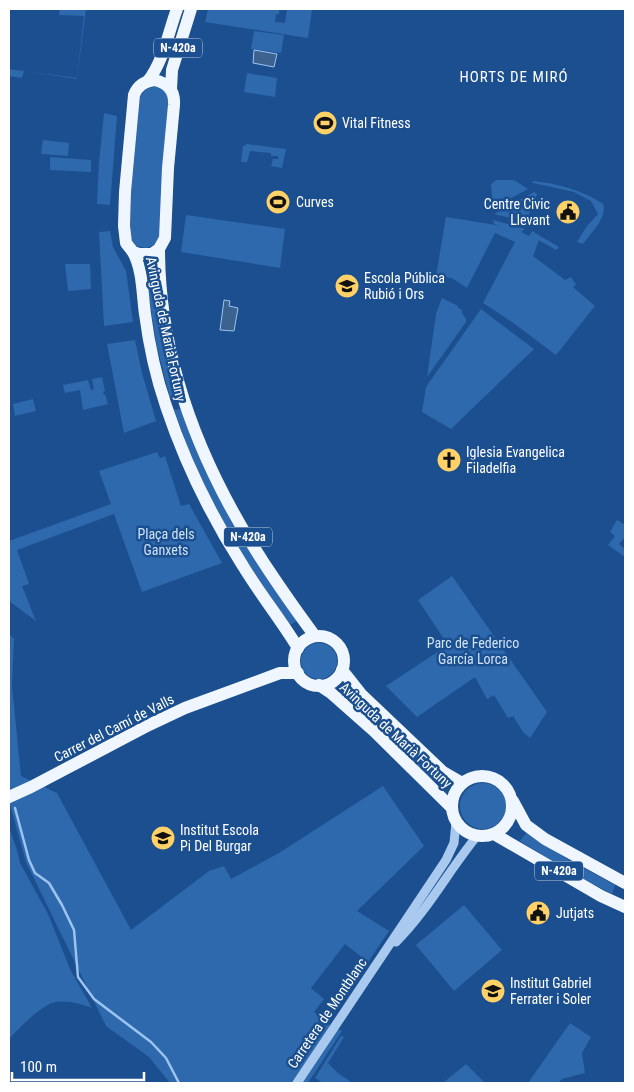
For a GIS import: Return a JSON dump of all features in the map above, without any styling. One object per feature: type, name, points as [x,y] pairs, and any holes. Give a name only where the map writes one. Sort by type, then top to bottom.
[{"type":"main road","name":"N-420a","points":[[133,252],[126,243],[124,226],[130,118],[136,89],[148,81],[157,66],[177,9]]},
{"type":"main road","name":"N-420a","points":[[159,249],[163,244],[166,233],[174,99],[171,89],[172,70],[191,9]]},
{"type":"main road","points":[[148,81],[160,81],[171,89]]},
{"type":"main road","points":[[133,252],[147,254],[159,249]]},
{"type":"main road","name":"Avinguda de Marià Fortuny","points":[[159,249],[160,280],[169,339],[184,400],[204,455],[226,499],[256,550],[316,636]]},
{"type":"main road","name":"Avinguda de Marià Fortuny","points":[[133,252],[140,269],[145,315],[156,372],[174,430],[204,500],[218,527],[296,653]]},
{"type":"main road","points":[[316,636],[328,638],[339,646],[344,655],[342,670],[330,683],[319,685],[307,682],[298,674],[280,672],[308,639],[316,636]]},
{"type":"main road","name":"N-420a","points":[[296,653],[298,674]]},
{"type":"main road","points":[[342,670],[361,694],[443,772],[462,783],[453,797],[452,808],[456,822],[467,833],[477,836],[494,834],[507,824],[513,812],[513,801]]},
{"type":"main road","name":"Carrer del Camí de Valls","points":[[9,797],[194,702],[280,672]]},
{"type":"main road","name":"Avinguda de Marià Fortuny","points":[[319,685],[331,693],[374,731],[452,808]]},
{"type":"main road","name":"N-420a","points":[[462,783],[474,776],[485,775],[495,778],[507,788],[526,825],[545,839],[625,883]]},
{"type":"main road","name":"Carrer del Camí de Valls","points":[[9,802],[31,787]]},
{"type":"main road","name":"N-420a","points":[[494,834],[601,896],[625,907]]},
{"type":"street","points":[[380,958],[446,860],[454,843],[456,822]]},
{"type":"street","points":[[380,958],[413,925],[477,836]]},
{"type":"street","name":"Carretera de Montblanc","points":[[297,1083],[380,958]]},
{"type":"green space","points":[[60,9],[86,9],[77,79],[24,71],[22,78],[9,76],[9,69],[77,78],[84,16],[59,15]]},
{"type":"green space","points":[[208,9],[279,9],[275,22],[285,23],[287,9],[312,9],[308,38],[205,22]]},
{"type":"green space","points":[[254,31],[284,35],[281,53],[251,49]]},
{"type":"green space","points":[[247,73],[277,78],[275,97],[244,92]]},
{"type":"green space","points":[[157,86],[162,88],[169,96],[160,235],[156,244],[146,248],[136,246],[131,239],[131,193],[140,97],[146,89]]},
{"type":"green space","points":[[104,113],[117,116],[110,205],[97,204]]},
{"type":"green space","points":[[43,140],[69,143],[68,156],[41,154]]},
{"type":"green space","points":[[246,144],[286,149],[282,168],[271,166],[273,159],[278,159],[278,156],[271,156],[271,153],[250,151],[247,162],[241,162],[243,146]]},
{"type":"green space","points":[[50,157],[91,160],[91,172],[50,170]]},
{"type":"green space","points":[[496,180],[514,180],[528,189],[493,208],[491,184]]},
{"type":"green space","points":[[532,181],[569,188],[603,204],[604,209],[601,220],[583,244],[577,242],[587,226],[598,214],[591,201],[574,192],[533,183]]},
{"type":"green space","points":[[534,192],[537,194],[526,222],[494,214]]},
{"type":"green space","points":[[186,215],[285,229],[280,268],[181,252]]},
{"type":"green space","points":[[446,217],[502,226],[494,224],[493,220],[525,229],[521,232],[529,236],[532,231],[559,247],[556,250],[539,240],[533,256],[565,280],[571,277],[576,285],[573,287],[595,306],[556,355],[483,303],[515,242],[495,233],[467,288],[452,278],[436,276]]},
{"type":"green space","points":[[110,231],[113,247],[126,271],[133,322],[104,326],[99,232]]},
{"type":"green space","points":[[65,264],[90,264],[91,289],[68,291]]},
{"type":"green space","points":[[155,284],[177,396],[170,398],[157,347],[147,285]]},
{"type":"green space","points":[[442,298],[462,310],[466,322],[427,377],[436,314]]},
{"type":"green space","points":[[481,309],[534,349],[451,429],[422,412],[426,387]]},
{"type":"green space","points":[[135,340],[142,373],[156,421],[124,433],[107,344]]},
{"type":"green space","points":[[102,377],[105,391],[103,392],[108,404],[83,410],[80,390],[65,393],[63,385],[88,380],[91,390],[94,389],[92,379]]},
{"type":"green space","points":[[33,399],[36,411],[15,416],[13,404]]},
{"type":"green space","points":[[181,409],[203,466],[231,519],[246,545],[297,621],[290,625],[243,556],[217,513],[199,475],[174,410]]},
{"type":"green space","name":"Plaça dels Ganxets","points":[[157,452],[160,458],[165,456],[181,506],[189,504],[222,563],[142,592],[114,514],[17,550],[29,584],[22,586],[36,621],[9,601],[9,541],[111,504],[99,471]]},
{"type":"green space","points":[[617,520],[625,525],[625,537],[619,544],[625,549],[625,557],[608,545],[615,536],[610,532]]},
{"type":"green space","name":"Parc de Federico García Lorca","points":[[452,576],[547,712],[530,738],[523,732],[513,716],[508,718],[494,695],[487,699],[475,677],[417,717],[386,686],[448,645],[418,600]]},
{"type":"green space","points":[[9,634],[14,639],[12,686],[21,776],[57,793],[131,930],[209,871],[224,866],[231,879],[279,853],[383,786],[424,846],[357,911],[389,931],[368,962],[345,944],[311,988],[324,999],[314,1012],[328,1024],[342,1031],[308,1083],[170,1083],[149,1057],[106,1026],[26,862],[9,801]]},
{"type":"green space","points":[[319,643],[332,648],[337,661],[332,674],[319,679],[306,674],[301,661],[306,648]]},
{"type":"green space","points":[[356,698],[435,773],[431,780],[350,703]]},
{"type":"green space","points":[[483,783],[496,787],[502,793],[506,806],[502,819],[496,825],[483,829],[470,825],[464,819],[460,806],[464,793],[470,787]]},
{"type":"green space","points":[[9,827],[20,863],[48,914],[70,969],[92,1008],[70,1002],[50,1004],[31,1017],[9,1039]]},
{"type":"green space","points":[[526,833],[567,859],[615,885],[612,894],[567,870],[520,841]]},
{"type":"green space","points":[[464,905],[502,950],[454,991],[416,945]]},
{"type":"green space","points":[[570,1023],[591,1037],[582,1053],[585,1073],[562,1079],[558,1083],[528,1083]]},
{"type":"green space","points":[[341,1036],[344,1037],[328,1063],[339,1074],[350,1081],[348,1083],[323,1083],[315,1078]]},
{"type":"green space","points":[[466,1064],[485,1083],[443,1083]]},
{"type":"shaded area","points":[[254,50],[277,54],[274,67],[253,63]]},
{"type":"shaded area","points":[[224,300],[230,301],[229,306],[238,308],[234,331],[220,330]]},
{"type":"waterway","points":[[15,808],[29,860],[35,873],[49,883],[74,930],[78,977],[94,999],[151,1042],[166,1058],[179,1083]]},
{"type":"place","name":"Vital Fitness","points":[[325,123]]},
{"type":"place","name":"Curves","points":[[278,202]]},
{"type":"place","name":"Centre Civic Llevant","points":[[568,212]]},
{"type":"place","name":"Escola Pública Rubió i Ors","points":[[347,286]]},
{"type":"place","name":"Iglesia Evangelica Filadelfia","points":[[449,460]]},
{"type":"place","name":"Institut Escola Pi Del Burgar","points":[[163,838]]},
{"type":"place","name":"Jutjats","points":[[538,913]]},
{"type":"place","name":"Institut Gabriel Ferrater i Soler","points":[[493,991]]},
{"type":"district","name":"HORTS DE MIRÓ","points":[[514,77]]}]
